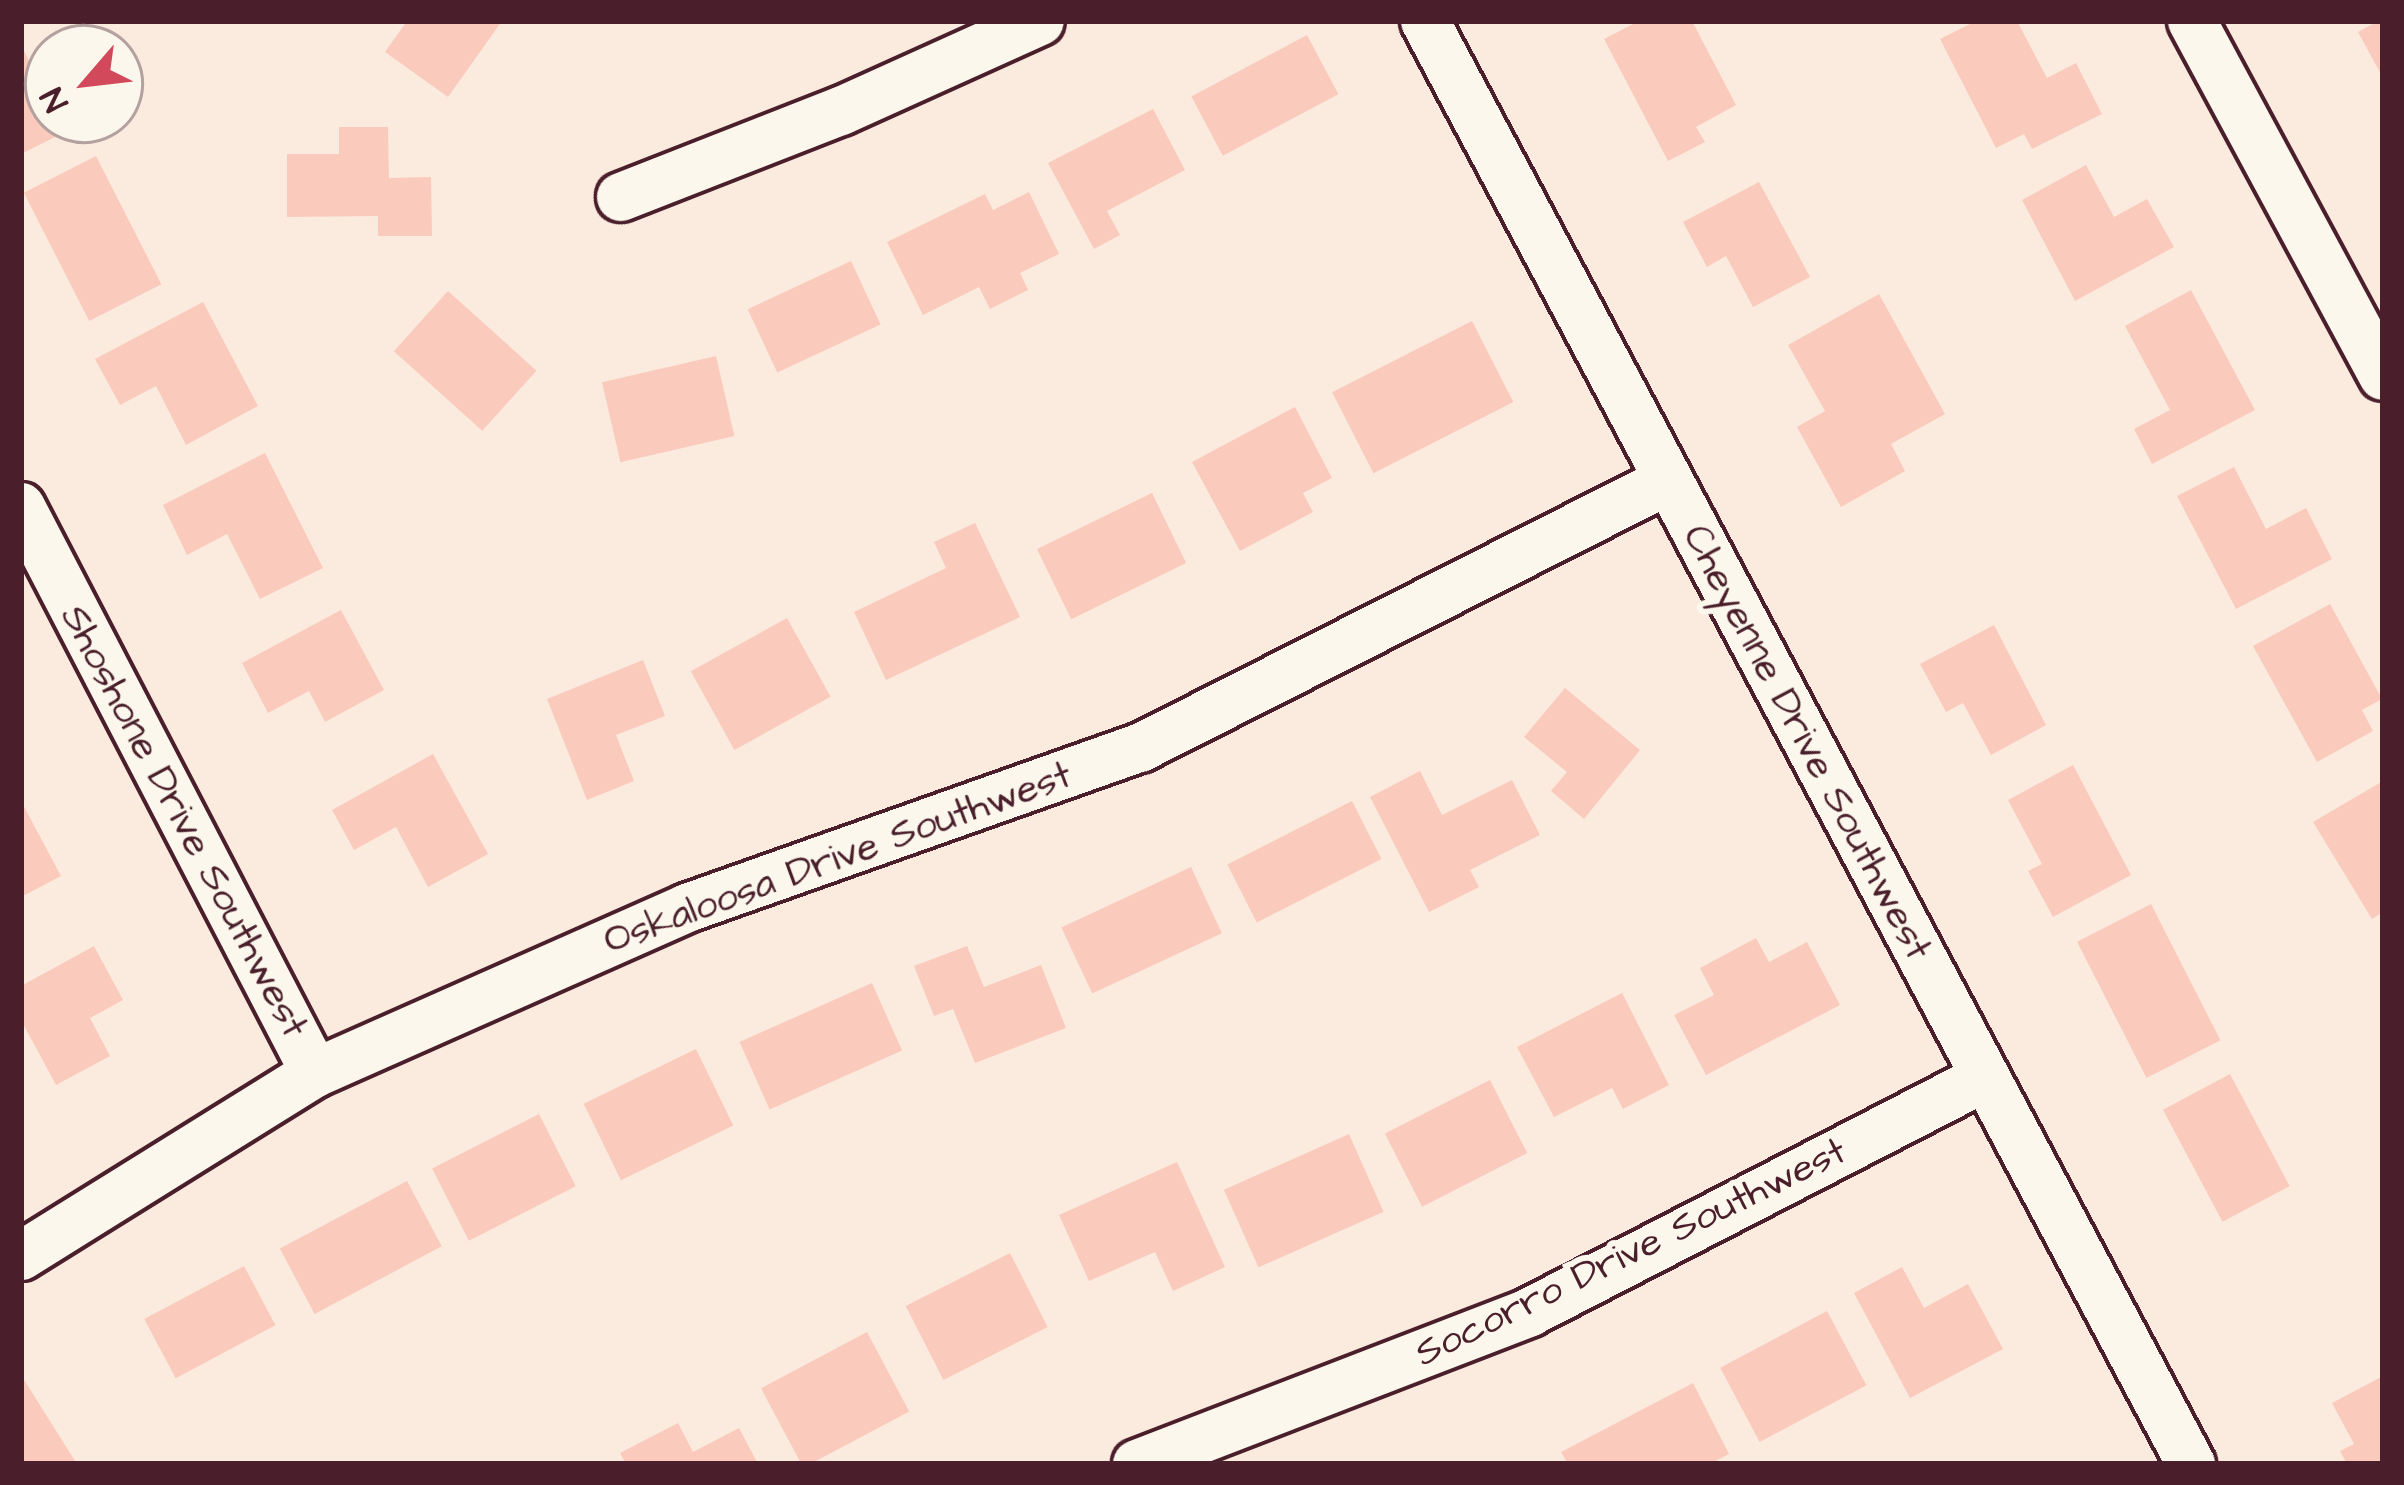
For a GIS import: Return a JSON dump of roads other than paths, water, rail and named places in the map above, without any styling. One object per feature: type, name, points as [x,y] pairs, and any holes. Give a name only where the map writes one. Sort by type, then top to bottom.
[{"type":"street","points":[[621,197],[841,111],[1040,21]]},
{"type":"street","name":"Cheyenne Drive Southwest","points":[[1425,21],[2191,1464]]},
{"type":"street","points":[[2192,21],[2383,376]]},
{"type":"street","name":"Oskaloosa Drive Southwest","points":[[21,1256],[314,1073],[687,908],[1140,748],[1667,482]]},
{"type":"street","name":"Shoshone Drive Southwest","points":[[21,507],[314,1073]]},
{"type":"street","name":"Socorro Drive Southwest","points":[[1137,1464],[1530,1312],[1984,1078]]}]
